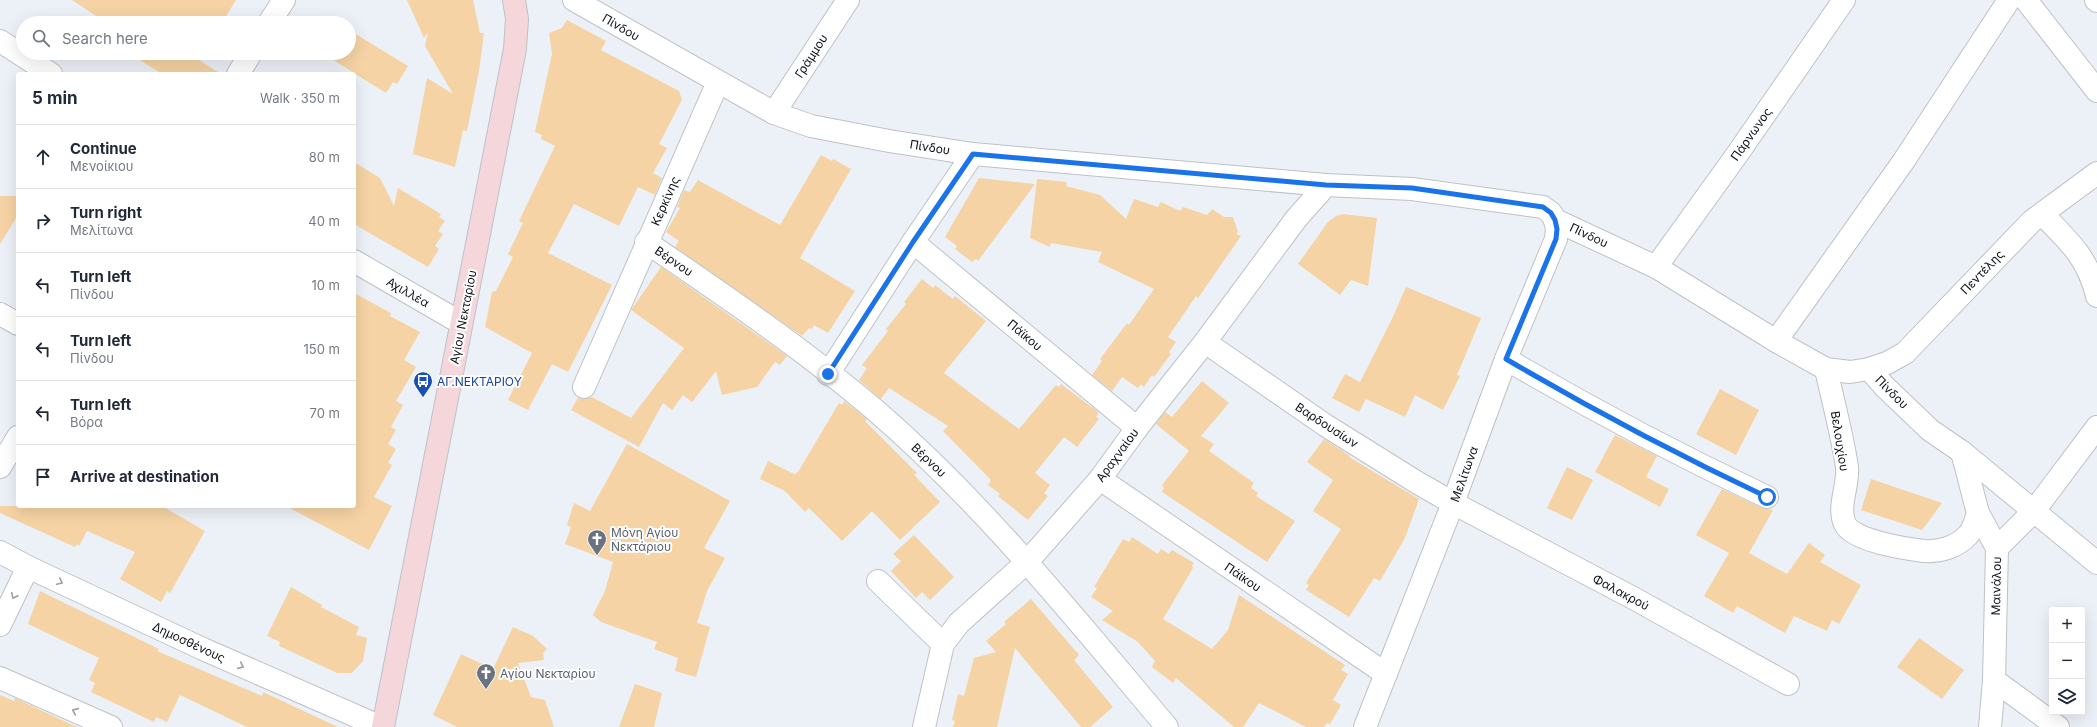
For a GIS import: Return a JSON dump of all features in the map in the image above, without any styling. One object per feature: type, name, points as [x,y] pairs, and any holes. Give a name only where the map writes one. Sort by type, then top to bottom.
[{"type":"street","points":[[274,16],[284,0]]},
{"type":"street","name":"Αγίου Νεκταρίου","points":[[382,727],[516,49],[517,19],[514,0]]},
{"type":"street","name":"Πίνδου","points":[[574,0],[774,113],[811,126],[889,141],[973,154],[1326,185],[1412,188],[1520,202],[1543,207],[1551,213],[1555,220],[1656,267],[1776,341],[1826,369],[1850,372],[1869,369],[1885,387],[1930,430],[1962,452],[2097,563]]},
{"type":"street","name":"Γράμμου","points":[[774,113],[848,0]]},
{"type":"street","name":"Πάρνωνος","points":[[1656,267],[1736,156],[1844,0]]},
{"type":"street","points":[[1776,341],[1903,162],[2009,0]]},
{"type":"street","points":[[2026,0],[2097,91]]},
{"type":"street","points":[[0,41],[16,51]]},
{"type":"street","points":[[29,60],[48,72]]},
{"type":"street","points":[[239,72],[247,60]]},
{"type":"street","name":"Κερκίνης","points":[[584,387],[646,242],[718,82]]},
{"type":"street","points":[[828,374],[913,242],[973,154]]},
{"type":"street","name":"Πεντέλης","points":[[1869,369],[1888,363],[1905,353],[2032,221],[2097,173]]},
{"type":"street","name":"Αραχναίου","points":[[924,727],[943,644],[959,623],[1027,562],[1100,479],[1137,428],[1205,342],[1296,219],[1326,185]]},
{"type":"street","points":[[2042,214],[2084,261],[2093,279],[2097,296]]},
{"type":"street","name":"Μελίτωνα","points":[[1365,727],[1453,503],[1506,359],[1556,239],[1557,229],[1555,220]]},
{"type":"street","name":"Βέρνου","points":[[646,242],[722,294],[828,374],[875,410],[920,451],[962,492],[1027,562],[1166,727]]},
{"type":"street","name":"Πάϊκου","points":[[913,242],[1137,428]]},
{"type":"street","name":"Αχιλλέα","points":[[356,262],[461,323]]},
{"type":"street","points":[[0,314],[16,323]]},
{"type":"street","name":"Βαρδουσίων","points":[[1205,342],[1325,425],[1453,503]]},
{"type":"street","points":[[1506,359],[1557,389],[1678,454],[1767,497]]},
{"type":"street","name":"Βελουχίου","points":[[1826,369],[1847,469],[1843,506],[1845,525],[1853,533],[1880,542],[1909,549],[1932,552],[1953,547],[1969,535],[1978,514]]},
{"type":"street","points":[[1997,548],[2034,511],[2097,427]]},
{"type":"street","points":[[0,466],[16,440]]},
{"type":"street","name":"Μαινάλου","points":[[1962,452],[1978,514],[1997,548],[1994,680],[1990,727]]},
{"type":"street","name":"Πάϊκου","points":[[1100,479],[1386,674]]},
{"type":"street","name":"Φαλακρού","points":[[1453,503],[1635,599],[1788,684]]},
{"type":"street","name":"Δημοσθένους","points":[[0,552],[28,567],[203,649],[382,727]]},
{"type":"street","points":[[0,625],[28,567]]},
{"type":"street","points":[[878,581],[943,644]]},
{"type":"street","points":[[0,678],[111,727]]},
{"type":"street","points":[[1994,680],[2058,727]]},
{"type":"building","points":[[72,0],[236,0],[226,16],[96,16]]},
{"type":"building","points":[[407,0],[473,0],[480,33],[484,33],[479,71],[467,131],[463,130],[455,167],[413,154],[427,78],[453,94],[425,46],[428,32],[424,38]]},
{"type":"building","points":[[567,20],[606,41],[601,50],[679,91],[682,100],[659,144],[667,148],[653,173],[662,178],[655,195],[638,187],[619,226],[574,204],[548,253],[612,285],[568,372],[552,364],[528,410],[508,400],[532,353],[485,327],[492,292],[496,291],[513,257],[508,254],[523,223],[519,221],[555,146],[541,139],[542,135],[535,132],[552,54],[549,33],[562,28]]},
{"type":"building","points":[[356,34],[408,66],[397,84],[393,82],[386,93],[356,74],[356,72],[352,72],[333,60],[356,60]]},
{"type":"building","points":[[140,60],[199,60],[218,72],[159,72]]},
{"type":"building","points":[[821,155],[832,161],[833,159],[851,169],[800,258],[855,291],[828,333],[814,325],[812,329],[809,328],[802,336],[675,247],[679,241],[666,232],[680,208],[677,207],[684,190],[690,192],[698,180],[780,225]]},
{"type":"building","points":[[356,163],[380,178],[394,206],[398,188],[441,214],[439,217],[445,221],[438,231],[443,234],[435,246],[439,249],[428,267],[356,225]]},
{"type":"building","points":[[979,178],[1035,184],[978,261],[976,259],[972,262],[955,249],[957,246],[945,237]]},
{"type":"building","points":[[1037,179],[1067,182],[1066,186],[1100,195],[1126,219],[1134,199],[1158,207],[1161,202],[1180,211],[1183,207],[1207,215],[1212,209],[1224,217],[1233,217],[1238,232],[1236,234],[1241,236],[1198,298],[1196,296],[1168,337],[1176,342],[1169,352],[1171,354],[1154,377],[1152,375],[1144,387],[1141,384],[1138,388],[1122,377],[1112,391],[1092,375],[1102,361],[1100,359],[1127,323],[1129,325],[1154,289],[1098,262],[1102,252],[1051,243],[1050,247],[1030,238]]},
{"type":"building","points":[[0,196],[16,196],[16,218],[0,244]]},
{"type":"building","points":[[1343,214],[1377,218],[1368,286],[1351,280],[1340,295],[1298,264],[1328,222],[1336,216]]},
{"type":"building","points":[[661,267],[787,356],[780,365],[775,362],[757,387],[722,395],[716,371],[692,402],[683,395],[672,410],[663,403],[639,447],[571,410],[578,398],[585,399],[592,397],[631,418],[684,348],[631,310]]},
{"type":"building","points":[[922,279],[933,288],[935,285],[953,299],[955,296],[986,321],[944,373],[985,404],[1019,429],[1056,385],[1059,387],[1061,384],[1097,411],[1098,414],[1096,417],[1099,419],[1077,447],[1064,437],[1035,473],[1050,485],[1044,493],[1048,496],[1028,520],[998,496],[1000,494],[988,485],[991,480],[943,431],[948,426],[889,388],[881,399],[859,380],[867,368],[862,365],[888,331],[886,329],[906,304],[904,302]]},
{"type":"building","points":[[1406,287],[1481,318],[1457,375],[1460,376],[1443,410],[1415,395],[1405,417],[1366,399],[1359,412],[1332,398],[1345,374],[1360,382],[1391,321]]},
{"type":"building","points":[[356,294],[391,313],[390,316],[420,332],[404,360],[416,367],[396,401],[403,405],[391,427],[396,430],[388,444],[396,449],[388,463],[392,465],[374,497],[392,506],[369,550],[290,508],[356,508]]},
{"type":"building","points":[[1202,381],[1229,403],[1201,436],[1214,444],[1209,451],[1254,483],[1251,488],[1258,493],[1256,496],[1295,521],[1267,562],[1162,492],[1164,488],[1162,485],[1189,451],[1156,424],[1165,412],[1172,417]]},
{"type":"building","points":[[1720,389],[1759,410],[1736,455],[1696,434]]},
{"type":"building","points":[[844,401],[867,419],[865,421],[917,473],[914,475],[940,502],[900,540],[872,511],[842,541],[809,508],[805,512],[785,491],[760,479],[768,461],[794,474],[798,472],[839,403],[842,405]]},
{"type":"building","points":[[1615,435],[1657,456],[1646,477],[1669,489],[1660,507],[1595,472]]},
{"type":"building","points":[[1324,439],[1350,456],[1349,457],[1419,499],[1405,538],[1380,581],[1374,578],[1349,617],[1306,590],[1309,585],[1306,583],[1341,529],[1313,511],[1333,480],[1307,462]]},
{"type":"building","points":[[627,444],[730,501],[704,548],[725,558],[707,591],[697,623],[710,627],[696,677],[675,671],[678,658],[654,649],[657,642],[601,622],[593,615],[605,591],[613,562],[565,544],[571,527],[567,525],[574,503],[590,511]]},
{"type":"building","points":[[1567,467],[1593,480],[1572,520],[1547,508]]},
{"type":"building","points":[[1871,479],[1942,503],[1922,530],[1861,510]]},
{"type":"building","points":[[1722,489],[1762,508],[1773,510],[1749,553],[1787,574],[1809,543],[1825,555],[1820,562],[1861,585],[1839,624],[1832,620],[1827,631],[1794,616],[1785,633],[1737,606],[1733,613],[1704,596],[1729,553],[1696,535]]},
{"type":"building","points":[[0,506],[16,506],[16,508],[165,508],[205,531],[170,593],[167,591],[161,602],[120,579],[135,552],[87,531],[79,546],[77,544],[75,547],[0,513]]},
{"type":"building","points":[[914,535],[954,577],[930,600],[922,592],[916,598],[891,571],[901,561],[893,554]]},
{"type":"building","points":[[1132,537],[1158,554],[1161,549],[1169,554],[1172,550],[1194,563],[1192,566],[1193,568],[1163,619],[1212,649],[1228,630],[1239,595],[1345,665],[1341,670],[1348,674],[1333,700],[1341,705],[1330,724],[1327,723],[1324,727],[1306,727],[1259,703],[1243,727],[1234,727],[1176,678],[1173,683],[1152,667],[1155,661],[1138,642],[1102,620],[1113,611],[1091,597],[1097,588],[1094,587],[1123,539],[1129,542]]},
{"type":"building","points":[[291,587],[322,605],[321,607],[359,627],[356,635],[367,638],[363,661],[352,673],[337,673],[279,646],[280,642],[267,636]]},
{"type":"building","points":[[40,591],[159,649],[157,651],[262,696],[263,692],[338,727],[247,727],[180,695],[167,722],[156,717],[154,722],[91,692],[95,683],[89,680],[99,658],[28,624]]},
{"type":"building","points":[[1031,599],[1079,655],[1074,660],[1113,707],[1090,727],[1081,727],[1015,648],[997,727],[953,727],[955,721],[952,720],[958,694],[964,696],[974,658],[996,652],[986,641],[1006,624],[1004,622]]},
{"type":"building","name":"Αγίου Νεκταρίου","points":[[513,627],[533,636],[547,649],[543,653],[544,660],[518,663],[531,697],[545,700],[554,727],[457,727],[433,715],[461,654],[493,669]]},
{"type":"building","points":[[1919,638],[1964,670],[1942,699],[1897,667]]},
{"type":"building","points":[[635,684],[662,693],[654,727],[619,727]]},
{"type":"building","points":[[0,695],[14,701],[15,698],[77,727],[0,727]]},
{"type":"place","name":"ΑΓ.ΝΕΚΤΑΡΙΟΥ","points":[[423,398]]},
{"type":"place","name":"Μόνη Αγίου Νεκτάριου","points":[[597,556]]},
{"type":"place","name":"Αγίου Νεκταρίου","points":[[486,690]]},
{"type":"route","points":[[828,374],[913,242],[973,154],[1326,185],[1412,188],[1520,202],[1543,207],[1551,213],[1555,220],[1557,229],[1556,239],[1552,250],[1506,359],[1557,389],[1678,454],[1767,497]]}]
